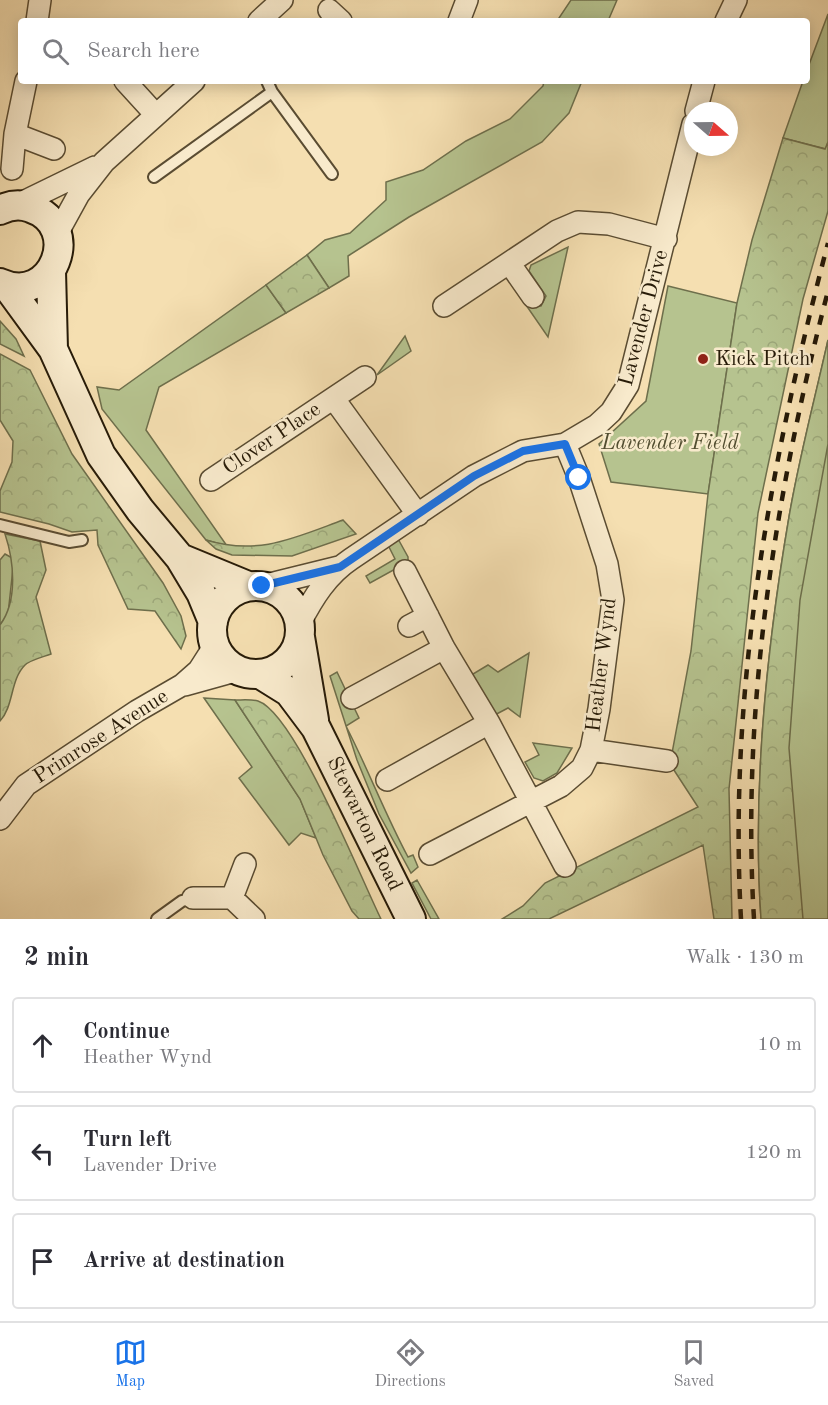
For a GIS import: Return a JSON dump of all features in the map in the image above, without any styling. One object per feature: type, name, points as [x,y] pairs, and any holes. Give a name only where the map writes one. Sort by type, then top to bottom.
[{"type":"main road","points":[[9,207],[38,210],[46,216],[57,234]]},
{"type":"main road","name":"Stewarton Road","points":[[53,349],[51,271],[59,247],[57,234]]},
{"type":"main road","points":[[3,285],[32,285],[51,271]]},
{"type":"main road","name":"Stewarton Road","points":[[3,285],[53,349],[101,455],[140,510],[180,558],[201,593],[225,661],[289,692],[316,728],[411,919]]},
{"type":"main road","name":"Stewarton Road","points":[[180,558],[255,586],[276,590],[296,609],[316,728]]},
{"type":"main road","points":[[214,633],[224,599],[235,591],[255,586]]},
{"type":"main road","points":[[250,672],[274,670],[286,662],[300,630]]},
{"type":"street","points":[[37,18],[40,0]]},
{"type":"street","points":[[263,18],[282,0]]},
{"type":"street","points":[[460,18],[467,0]]},
{"type":"street","points":[[727,18],[736,0]]},
{"type":"street","points":[[12,169],[15,134],[26,84]]},
{"type":"street","points":[[128,84],[156,115]]},
{"type":"street","points":[[57,234],[79,194],[104,162],[191,84]]},
{"type":"street","points":[[698,102],[703,84]]},
{"type":"street","points":[[15,134],[54,149]]},
{"type":"street","name":"Lavender Drive","points":[[300,630],[314,596],[340,567],[474,476],[523,451],[565,444],[597,425],[611,412],[628,386],[685,156]]},
{"type":"street","points":[[9,207],[104,162]]},
{"type":"street","points":[[444,306],[557,231],[578,222],[609,224],[666,238]]},
{"type":"street","points":[[510,264],[534,297]]},
{"type":"street","name":"Clover Place","points":[[211,480],[365,377]]},
{"type":"street","name":"Clover Place","points":[[334,399],[418,515]]},
{"type":"street","name":"Heather Wynd","points":[[430,854],[572,779],[582,768],[591,750],[600,698],[612,591],[607,564],[579,478],[565,444]]},
{"type":"street","name":"Lavender Drive","points":[[255,586],[340,567]]},
{"type":"street","points":[[405,572],[444,648],[489,723],[565,866]]},
{"type":"street","points":[[409,626],[428,616]]},
{"type":"street","name":"Primrose Avenue","points":[[0,819],[26,785],[137,711],[182,686],[199,670],[214,633]]},
{"type":"street","points":[[352,698],[444,648]]},
{"type":"street","name":"Primrose Avenue","points":[[182,686],[250,672]]},
{"type":"street","points":[[387,780],[489,723]]},
{"type":"street","name":"Heather Wynd","points":[[591,750],[667,761]]},
{"type":"street","points":[[232,898],[245,864]]},
{"type":"street","points":[[193,898],[232,898],[254,919]]},
{"type":"lane","points":[[268,84],[332,174]]},
{"type":"lane","points":[[154,177],[272,92]]},
{"type":"lane","points":[[0,525],[69,542],[82,540]]},
{"type":"lane","points":[[157,919],[182,901],[193,898]]},
{"type":"green space","points":[[571,0],[617,0],[609,18],[559,18]]},
{"type":"green space","points":[[828,14],[828,142],[826,149],[783,138],[802,84],[810,84],[810,62]]},
{"type":"green space","points":[[543,84],[581,84],[569,113],[542,142],[409,217],[348,256],[349,276],[329,288],[307,255],[325,240],[350,233],[386,200],[386,182],[423,170],[466,141],[510,119]]},
{"type":"green space","points":[[783,138],[825,149],[828,142],[828,211],[803,299],[758,513],[729,789],[732,919],[714,919],[703,845],[549,919],[502,919],[523,906],[545,883],[698,807],[670,764],[691,651],[708,494],[737,303],[752,240]]},
{"type":"green space","points":[[568,247],[548,337],[526,305],[541,306],[546,296],[529,271],[531,265]]},
{"type":"green space","points":[[307,255],[329,288],[286,313],[266,285]]},
{"type":"green space","points":[[266,285],[286,313],[159,387],[146,430],[227,546],[206,540],[102,409],[97,387],[119,390]]},
{"type":"green space","name":"Lavender Field","points":[[668,286],[737,303],[708,494],[611,482],[599,444],[646,401]]},
{"type":"green space","points":[[0,321],[16,339],[24,356],[0,344]]},
{"type":"green space","points":[[405,336],[411,351],[377,375]]},
{"type":"green space","points":[[828,340],[828,919],[761,919],[758,819],[768,666],[793,495]]},
{"type":"green space","points":[[828,340],[828,444],[800,600],[789,748],[803,919],[761,919],[758,819],[768,666],[793,495]]},
{"type":"green space","points":[[0,354],[30,370],[72,454],[163,583],[181,616],[186,636],[181,649],[155,611],[128,609],[98,545],[97,530],[72,532],[0,512],[0,491],[12,462],[13,441],[0,420]]},
{"type":"green space","points":[[343,520],[356,534],[292,556],[232,555],[216,549],[206,540],[242,546],[276,543]]},
{"type":"green space","points":[[5,534],[40,541],[46,570],[36,597],[51,654],[30,662],[20,671],[8,708],[0,721],[0,625],[10,604],[13,581],[11,556]]},
{"type":"green space","points":[[397,537],[408,557],[408,562],[370,583],[366,576],[395,559],[387,543]]},
{"type":"green space","points":[[5,554],[14,559],[8,614],[0,625],[0,560]]},
{"type":"green space","points":[[529,653],[520,717],[508,708],[491,717],[468,677],[488,665],[498,672]]},
{"type":"green space","points":[[337,672],[359,718],[346,726],[330,676]]},
{"type":"green space","points":[[204,698],[235,700],[300,799],[316,838],[301,833],[289,845],[239,778],[252,767]]},
{"type":"green space","points":[[235,700],[258,701],[273,712],[290,734],[326,800],[381,919],[359,919],[352,911],[323,855],[300,799]]},
{"type":"green space","points":[[346,726],[408,857],[413,855],[418,867],[411,873],[379,814]]},
{"type":"green space","points":[[533,743],[572,748],[557,773],[543,781],[534,778],[525,762],[539,755]]},
{"type":"green space","points":[[417,880],[439,919],[431,919],[412,883]]},
{"type":"railway","points":[[741,919],[739,834],[741,748],[758,578],[788,409],[828,243]]},
{"type":"railway","points":[[754,919],[751,840],[753,761],[766,602],[792,445],[828,291]]},
{"type":"place","name":"Kick Pitch","points":[[703,359]]},
{"type":"route","points":[[262,586],[340,567],[474,476],[523,451],[565,444],[579,478]]}]
